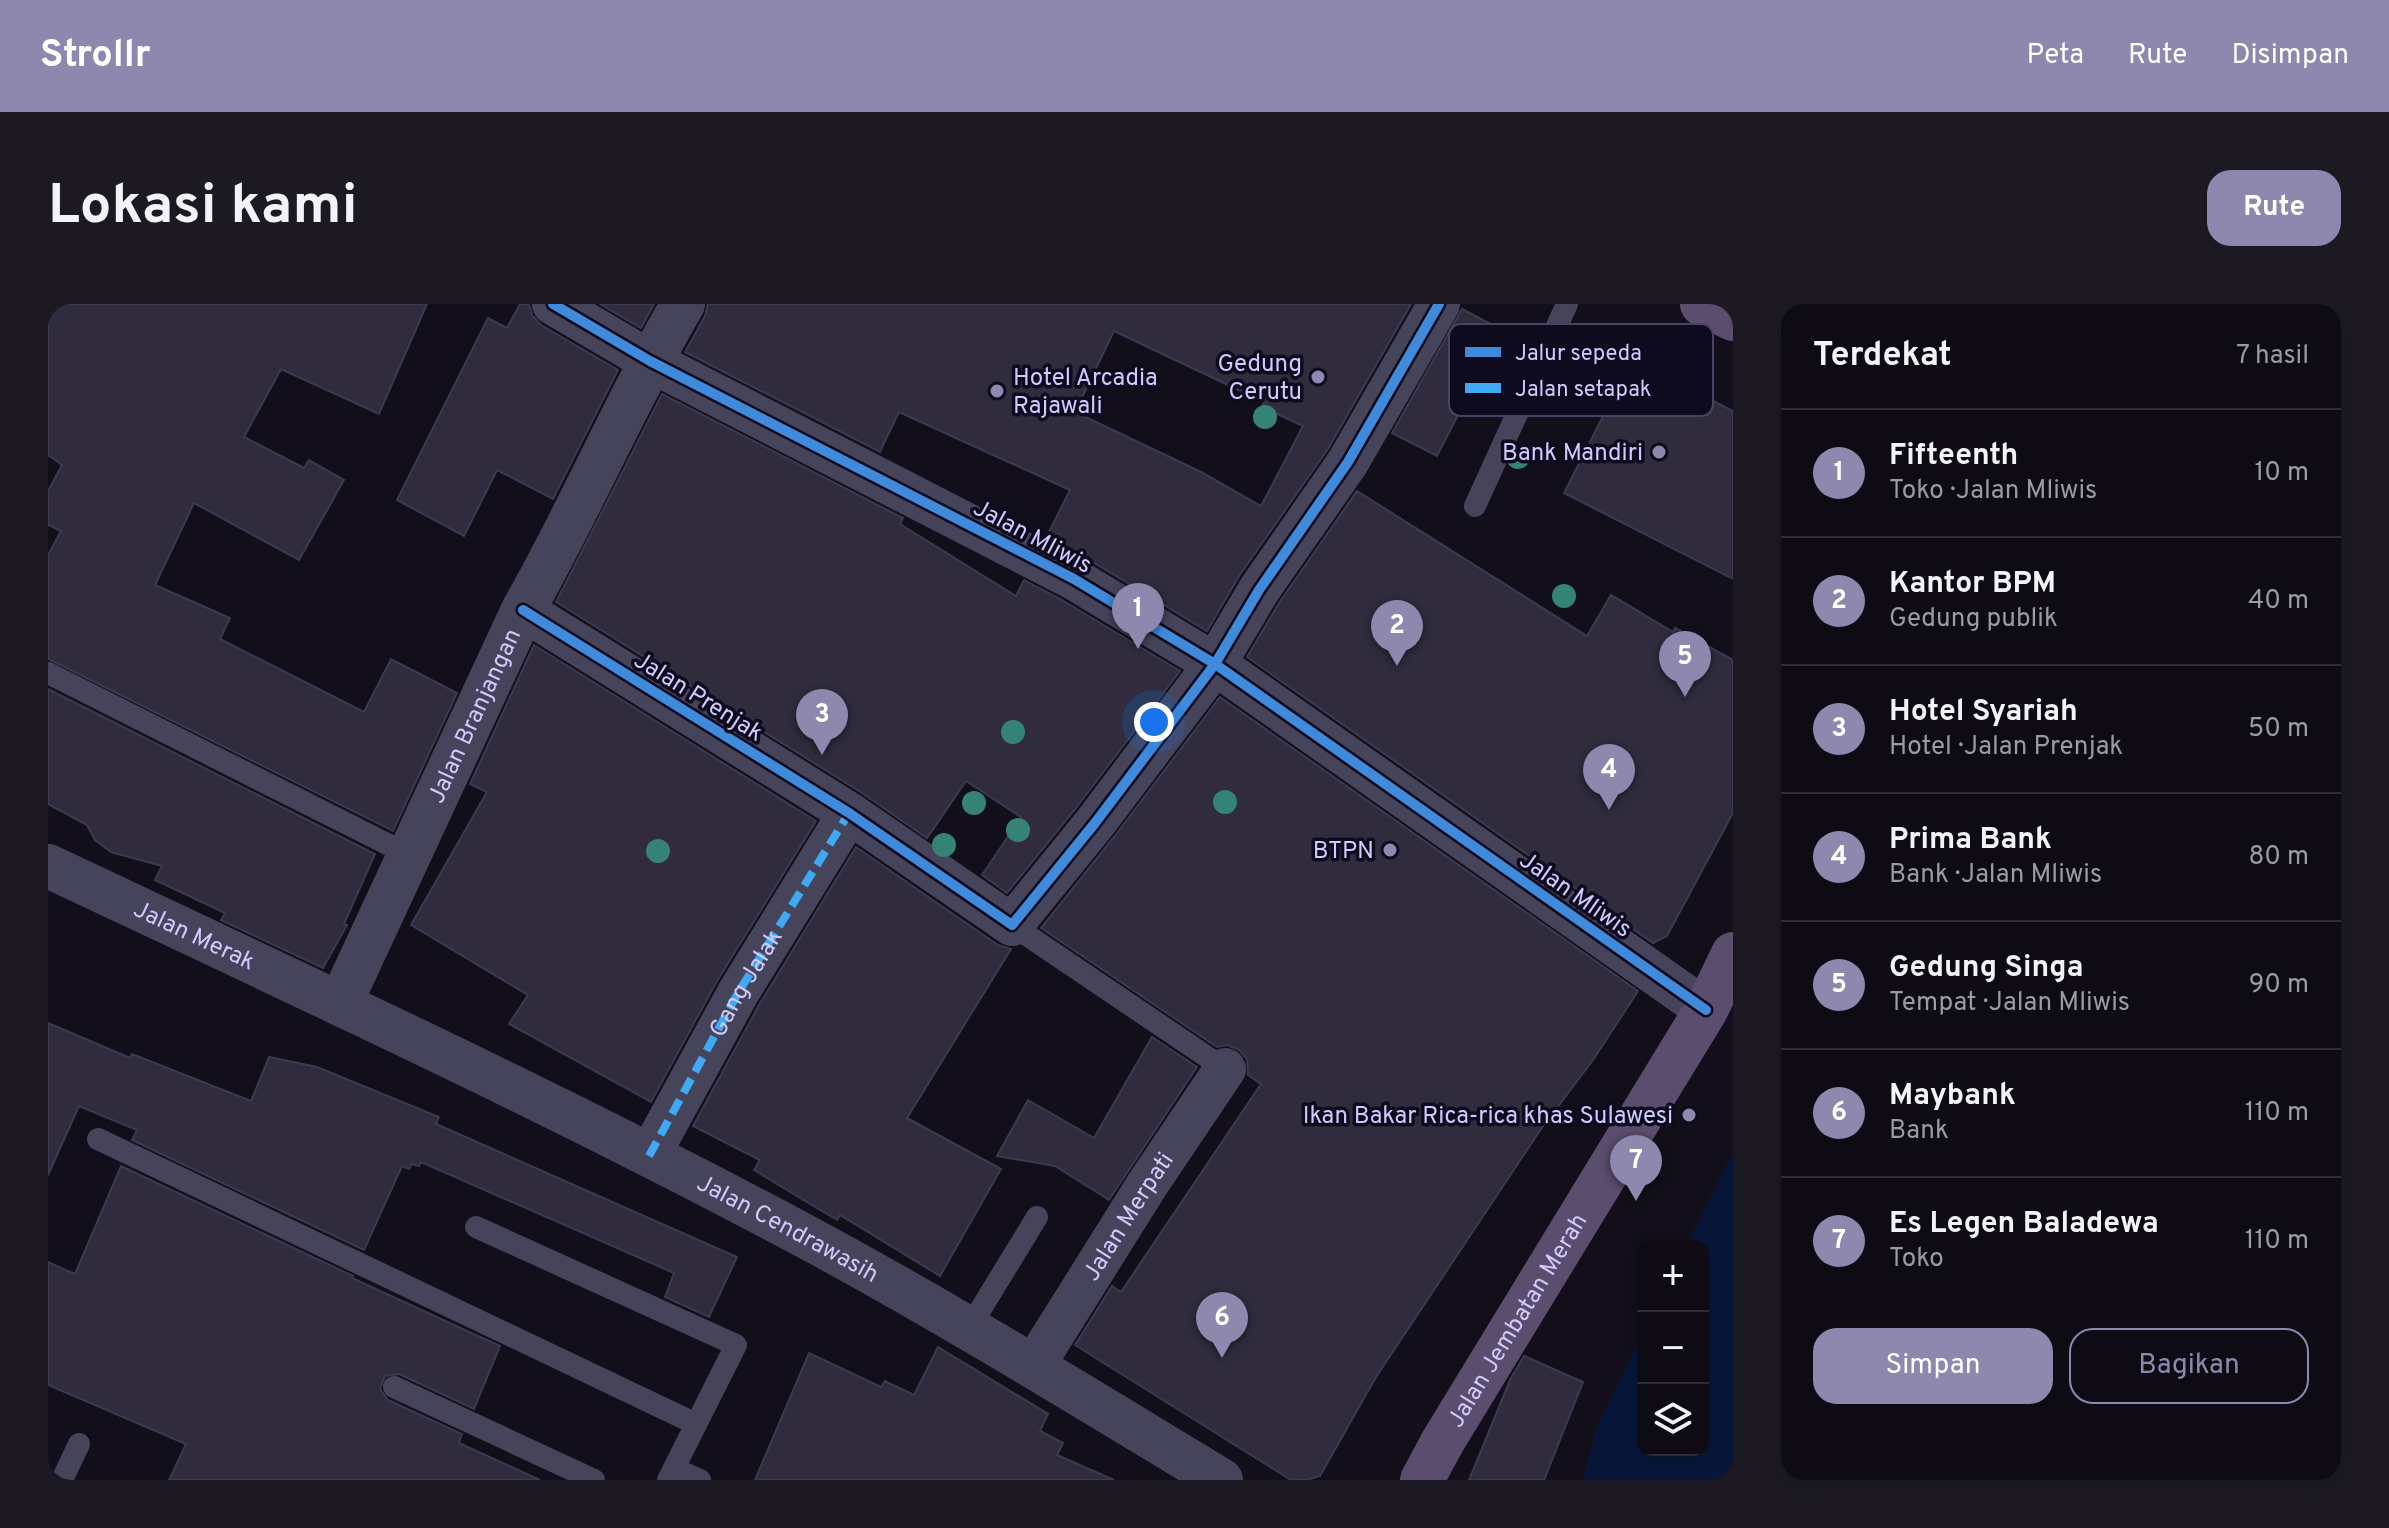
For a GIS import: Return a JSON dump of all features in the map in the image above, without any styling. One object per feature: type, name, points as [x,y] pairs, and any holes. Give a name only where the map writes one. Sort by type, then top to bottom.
[{"type":"main road","points":[[1702,304],[1733,319]]},
{"type":"main road","name":"Jalan Jembatan Merah","points":[[1422,1480],[1706,1010],[1733,954]]},
{"type":"street","name":"Jalan Mliwis","points":[[553,304],[650,361],[1074,579],[1215,664],[1706,1010]]},
{"type":"street","name":"Jalan Branjangan","points":[[340,1004],[523,610],[548,567],[650,361],[683,304]]},
{"type":"street","points":[[1012,925],[1079,844],[1215,664],[1259,590],[1348,462],[1439,304]]},
{"type":"street","name":"Jalan Prenjak","points":[[523,610],[849,813],[1012,925]]},
{"type":"street","name":"Gang Jalak","points":[[649,1156],[738,993],[849,813]]},
{"type":"street","name":"Jalan Merak","points":[[48,866],[340,1004]]},
{"type":"street","name":"Jalan Cendrawasih","points":[[340,1004],[649,1156],[826,1248],[1221,1480]]},
{"type":"street","name":"Jalan Merpati","points":[[1033,1367],[1147,1185],[1225,1069]]},
{"type":"lane","points":[[1558,324],[1567,304]]},
{"type":"lane","points":[[1475,506],[1516,416]]},
{"type":"lane","points":[[48,673],[409,855]]},
{"type":"lane","points":[[1012,925],[1225,1069]]},
{"type":"lane","points":[[98,1139],[696,1424]]},
{"type":"lane","points":[[968,1330],[1037,1217]]},
{"type":"lane","points":[[476,1227],[736,1345],[671,1474],[700,1480]]},
{"type":"lane","points":[[394,1387],[594,1480]]},
{"type":"lane","points":[[62,1480],[79,1444]]},
{"type":"water","points":[[1733,1152],[1733,1480],[1583,1480],[1597,1427],[1637,1345],[1637,1456],[1709,1456],[1709,1240],[1689,1240]]},
{"type":"building","points":[[48,304],[427,304],[379,414],[281,369],[244,437],[304,468],[309,460],[344,480],[299,560],[194,503],[155,585],[230,618],[220,639],[364,712],[391,659],[457,693],[393,831],[48,659],[48,555],[61,531],[48,525],[48,491],[62,465],[48,455]]},
{"type":"building","points":[[520,304],[529,304],[532,315],[541,325],[618,370],[553,499],[497,470],[464,536],[397,500],[488,318],[507,328]]},
{"type":"building","points":[[600,304],[654,304],[641,328]]},
{"type":"building","points":[[708,304],[1411,304],[1328,449],[1239,576],[1207,631],[1086,558],[1046,538],[1070,490],[899,412],[880,452],[685,352],[705,316]],"holes":[[[1114,331],[1264,402],[1262,407],[1303,426],[1261,506],[1201,472],[1075,412]]]},
{"type":"building","points":[[1462,309],[1491,324],[1454,324]]},
{"type":"building","points":[[1449,332],[1449,416],[1458,416],[1437,456],[1392,433]]},
{"type":"building","points":[[662,394],[903,518],[900,524],[1016,596],[1024,580],[1180,671],[1007,893],[982,875],[1021,817],[966,781],[927,838],[862,793],[556,602]]},
{"type":"building","name":"Bank Mandiri","points":[[1713,401],[1733,411],[1733,579],[1564,493],[1603,416],[1713,416]]},
{"type":"building","points":[[1357,491],[1587,636],[1611,595],[1673,632],[1675,628],[1733,660],[1733,813],[1667,936],[1653,943],[1247,657],[1279,603]]},
{"type":"building","points":[[534,645],[816,821],[717,981],[651,1102],[509,1024],[528,995],[411,925],[487,792],[470,784]]},
{"type":"building","points":[[48,689],[375,854],[344,924],[347,925],[323,968],[221,920],[225,913],[155,880],[162,866],[111,852],[95,840],[87,825],[48,804]]},
{"type":"building","points":[[1220,697],[1638,991],[1593,1060],[1541,1129],[1376,1377],[1320,1476],[1306,1480],[1291,1480],[1075,1345],[1112,1286],[1121,1292],[1261,1084],[1248,1075],[1247,1059],[1239,1050],[1227,1045],[1217,1047],[1041,928]]},
{"type":"building","points":[[856,847],[998,945],[1011,949],[907,1118],[1001,1169],[940,1276],[840,1215],[837,1220],[754,1170],[760,1160],[693,1126],[759,1005]]},
{"type":"building","points":[[48,1023],[130,1058],[132,1054],[251,1101],[269,1057],[317,1067],[439,1117],[436,1124],[737,1257],[709,1317],[665,1297],[674,1273],[421,1162],[419,1166],[412,1164],[409,1169],[402,1166],[364,1250],[132,1140],[137,1130],[79,1106],[48,1175]]},
{"type":"building","points":[[1152,1037],[1197,1067],[1109,1200],[1055,1166],[997,1156],[1028,1100],[1094,1138]]},
{"type":"building","points":[[121,1166],[500,1346],[474,1409],[399,1374],[385,1376],[380,1389],[388,1400],[462,1434],[459,1443],[540,1480],[169,1480],[186,1444],[48,1385],[48,1262],[75,1274]]},
{"type":"building","points":[[938,1347],[1048,1414],[1040,1431],[1063,1443],[1057,1455],[1114,1480],[755,1480],[809,1353],[881,1387],[885,1381],[914,1395]]},
{"type":"building","points":[[1524,1356],[1583,1382],[1544,1480],[1469,1480],[1510,1380]]},
{"type":"marked path","points":[[649,1156],[738,993],[849,813]]},
{"type":"cycle path","points":[[553,304],[650,361],[1074,579],[1215,664],[1706,1010]]},
{"type":"cycle path","points":[[523,610],[849,813],[1012,925],[1095,823],[1215,664],[1259,590],[1348,462],[1439,304]]},
{"type":"place","name":"Gedung Cerutu","points":[[1318,377]]},
{"type":"place","name":"Hotel Arcadia Rajawali","points":[[997,391]]},
{"type":"place","name":"Bank Mandiri","points":[[1659,452]]},
{"type":"place","name":"Fifteenth","points":[[1138,649]]},
{"type":"place","name":"Kantor BPM","points":[[1397,666]]},
{"type":"place","name":"Gedung Singa","points":[[1685,697]]},
{"type":"place","name":"Hotel Syariah","points":[[822,755]]},
{"type":"place","name":"Prima Bank","points":[[1609,810]]},
{"type":"place","name":"BTPN","points":[[1390,850]]},
{"type":"place","name":"Ikan Bakar Rica-rica khas Sulawesi","points":[[1689,1115]]},
{"type":"place","name":"Es Legen Baladewa","points":[[1636,1201]]},
{"type":"place","name":"Maybank","points":[[1222,1358]]}]
